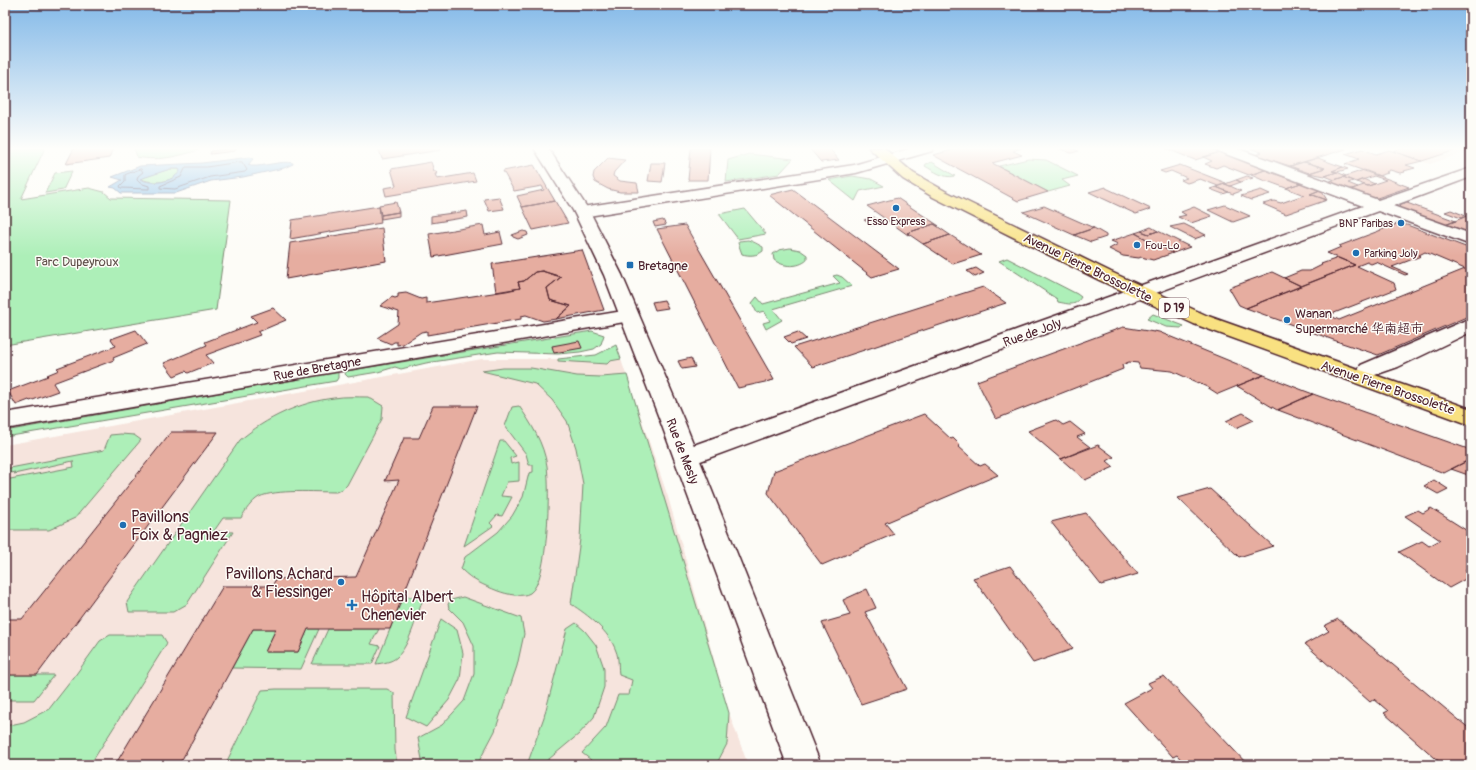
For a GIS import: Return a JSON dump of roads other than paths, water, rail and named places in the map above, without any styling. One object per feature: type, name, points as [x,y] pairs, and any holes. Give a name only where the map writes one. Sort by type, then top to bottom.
[{"type":"main road","name":"Avenue Pierre Brossolette","points":[[922,184],[939,194],[1141,293],[1220,327],[1471,417]]},
{"type":"street","name":"Rue de Mesly","points":[[564,184],[582,212],[613,275],[686,457],[804,765]]},
{"type":"street","points":[[582,212],[761,184]]},
{"type":"street","points":[[1320,184],[1471,240]]},
{"type":"street","name":"Rue de Joly","points":[[686,457],[1439,184]]},
{"type":"street","name":"Rue de Bretagne","points":[[5,420],[629,316]]},
{"type":"street","points":[[1369,370],[1390,362],[1471,324]]},
{"type":"water","points":[[115,184],[202,184],[176,193],[121,193],[115,188],[110,187]]},
{"type":"place","name":"Esso Express","points":[[896,208]]},
{"type":"place","name":"BNP Paribas","points":[[1401,223]]},
{"type":"place","name":"Fou-Lo","points":[[1137,245]]},
{"type":"place","name":"Parking Joly","points":[[1356,253]]},
{"type":"place","name":"Bretagne","points":[[630,265]]},
{"type":"place","name":"Wanan Supermarché 华南超市","points":[[1287,320]]},
{"type":"place","name":"Pavillons Foix & Pagniez","points":[[123,525]]},
{"type":"place","name":"Pavillons Achard & Fiessinger","points":[[341,582]]},
{"type":"place","name":"Hôpital Albert Chenevier","points":[[352,605]]},
{"type":"park label","name":"Parc Dupeyroux","points":[[77,261]]}]
